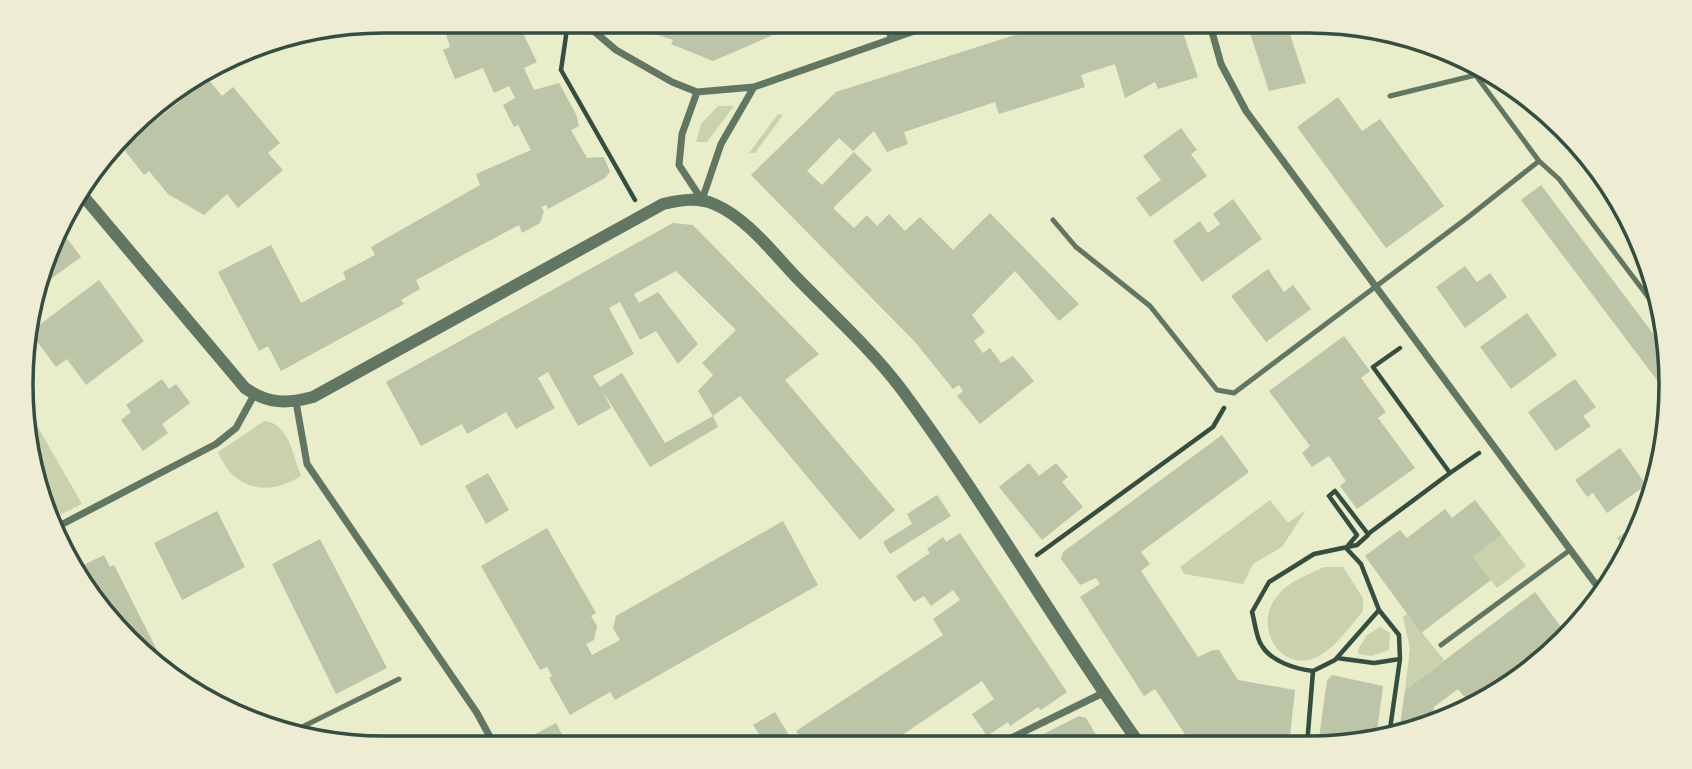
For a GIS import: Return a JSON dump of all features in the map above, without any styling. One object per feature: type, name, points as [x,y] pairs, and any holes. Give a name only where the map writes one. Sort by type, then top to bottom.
[{"type":"street","points":[[596,33],[616,50],[672,82],[697,92],[754,87],[906,33]]},
{"type":"street","points":[[1212,33],[1221,64],[1246,111],[1596,585]]},
{"type":"street","points":[[702,200],[721,144],[754,87]]},
{"type":"street","points":[[697,92],[682,134],[679,165],[702,200]]},
{"type":"street","points":[[86,199],[203,341],[254,395],[272,402],[296,402],[313,397],[663,204],[682,199],[716,204],[743,222],[900,387],[1135,736]]},
{"type":"street","points":[[62,524],[216,444],[236,428],[254,395]]},
{"type":"street","points":[[296,402],[307,464],[477,713],[489,736]]},
{"type":"street","points":[[1016,736],[1104,693]]},
{"type":"lane","points":[[889,33],[890,38]]},
{"type":"lane","points":[[1390,96],[1477,77],[1539,161],[1559,179],[1647,296]]},
{"type":"lane","points":[[1053,220],[1076,247],[1150,306],[1217,390],[1234,393],[1539,161]]},
{"type":"lane","points":[[1441,645],[1570,550]]},
{"type":"lane","points":[[304,726],[399,680]]},
{"type":"path","points":[[566,33],[561,70],[642,214]]},
{"type":"path","points":[[1413,338],[1373,368],[1450,473]]},
{"type":"path","points":[[1021,566],[1213,427],[1234,393]]},
{"type":"path","points":[[1379,610],[1336,658],[1313,671],[1297,670],[1262,647],[1252,612],[1269,582],[1314,554],[1357,545],[1466,462]]},
{"type":"path","points":[[1346,548],[1357,535],[1329,496],[1335,491],[1368,534]]},
{"type":"path","points":[[1346,548],[1361,564],[1379,610],[1399,635],[1400,659],[1390,726]]},
{"type":"path","points":[[1336,658],[1374,663],[1400,659]]},
{"type":"path","points":[[1308,736],[1313,671]]},
{"type":"green space","points":[[718,106],[734,106],[707,142],[696,142],[701,124]]},
{"type":"green space","points":[[778,114],[783,115],[755,153],[749,153]]},
{"type":"green space","points":[[264,421],[272,423],[285,434],[301,476],[289,483],[264,488],[242,482],[233,475],[218,452]]},
{"type":"green space","points":[[35,423],[82,504],[59,516],[45,475]]},
{"type":"green space","points":[[1270,500],[1288,523],[1306,510],[1282,547],[1253,564],[1243,584],[1184,574],[1180,567]]},
{"type":"green space","points":[[1502,535],[1526,566],[1497,588],[1473,557]]},
{"type":"green space","points":[[1324,567],[1343,567],[1363,598],[1363,611],[1327,651],[1312,659],[1299,661],[1288,658],[1279,651],[1269,630],[1271,606],[1288,586]]},
{"type":"green space","points":[[1407,614],[1444,660],[1405,690],[1410,648],[1403,617]]},
{"type":"green space","points":[[1380,627],[1390,633],[1389,650],[1371,656],[1358,654],[1358,649],[1367,635]]},
{"type":"building","points":[[446,33],[523,33],[537,62],[524,68],[534,90],[559,83],[576,114],[579,126],[571,130],[587,158],[604,157],[610,172],[605,178],[548,209],[546,205],[541,207],[544,211],[540,223],[522,233],[519,225],[416,280],[420,289],[401,300],[404,304],[281,371],[268,346],[259,351],[218,272],[271,245],[301,303],[346,279],[343,272],[375,255],[371,247],[480,185],[476,174],[531,150],[518,125],[514,127],[503,105],[515,98],[509,86],[494,93],[483,68],[455,79],[443,50],[450,47]]},
{"type":"building","points":[[652,33],[778,33],[713,61],[671,44],[673,40]]},
{"type":"building","points":[[1021,33],[1183,33],[1198,77],[1158,89],[1155,82],[1125,98],[1115,64],[1081,75],[1085,87],[999,114],[995,102],[904,132],[908,144],[887,152],[874,131],[853,151],[839,138],[807,171],[822,185],[854,152],[872,170],[833,208],[854,228],[867,215],[877,226],[889,214],[905,231],[920,217],[953,250],[990,213],[1079,304],[1059,321],[1015,271],[972,315],[985,332],[974,341],[983,353],[990,348],[1001,363],[1013,356],[1034,381],[980,424],[957,396],[963,391],[959,385],[953,389],[915,342],[751,175],[836,92]]},
{"type":"building","points":[[1250,33],[1290,33],[1306,83],[1269,91]]},
{"type":"building","points":[[209,80],[222,96],[233,87],[280,143],[268,153],[283,170],[238,208],[227,194],[204,215],[168,194],[149,171],[144,175],[124,149],[136,136]]},
{"type":"building","points":[[1338,97],[1362,131],[1380,119],[1444,206],[1386,248],[1297,127]]},
{"type":"building","points":[[1181,128],[1197,150],[1191,154],[1207,176],[1150,217],[1136,198],[1161,180],[1143,156]]},
{"type":"building","points":[[1541,185],[1656,337],[1659,383],[1521,200]]},
{"type":"building","points":[[1233,199],[1262,239],[1202,282],[1173,241],[1200,221],[1208,233],[1220,224],[1213,214]]},
{"type":"building","points":[[673,223],[693,225],[819,354],[785,380],[895,510],[860,540],[740,396],[713,416],[718,427],[650,467],[602,390],[611,408],[578,426],[548,372],[538,378],[555,408],[516,429],[506,412],[467,434],[462,424],[421,446],[386,382]],"holes":[[[676,271],[736,330],[702,363],[713,375],[698,391],[713,416],[665,443],[622,373],[600,387],[593,376],[634,354],[609,308],[620,302],[640,340],[656,331],[678,364],[698,344],[658,292],[639,303],[634,294]]]},
{"type":"building","points":[[66,237],[81,257],[49,280]]},
{"type":"building","points":[[1465,266],[1477,282],[1490,273],[1507,297],[1465,328],[1436,287]]},
{"type":"building","points":[[1268,269],[1284,292],[1293,285],[1311,309],[1266,342],[1231,296]]},
{"type":"building","points":[[99,280],[144,341],[86,385],[67,359],[56,367],[36,340],[38,326]]},
{"type":"building","points":[[1527,313],[1557,355],[1511,389],[1480,347]]},
{"type":"building","points":[[1344,336],[1370,371],[1361,378],[1386,412],[1378,418],[1415,468],[1357,509],[1340,486],[1346,481],[1329,456],[1312,467],[1302,453],[1310,446],[1269,391]]},
{"type":"building","points":[[162,379],[169,389],[176,384],[190,403],[162,424],[168,433],[143,451],[121,420],[131,412],[126,405]]},
{"type":"building","points":[[1575,379],[1596,407],[1583,416],[1591,426],[1556,451],[1528,412]]},
{"type":"building","points":[[1222,435],[1249,472],[1141,552],[1150,564],[1141,571],[1198,657],[1219,650],[1238,680],[1295,690],[1290,736],[1186,736],[1155,689],[1144,696],[1080,597],[1100,584],[1096,578],[1080,585],[1061,559],[1063,552]]},
{"type":"building","points":[[1620,448],[1644,483],[1643,487],[1607,513],[1593,493],[1587,497],[1575,480]]},
{"type":"building","points":[[1029,463],[1039,476],[1056,463],[1068,477],[1062,482],[1083,507],[1042,540],[999,487]]},
{"type":"building","points":[[488,473],[509,510],[486,524],[465,486]]},
{"type":"building","points":[[937,495],[951,516],[890,554],[883,542],[912,524],[907,514]]},
{"type":"building","points":[[1475,500],[1502,535],[1473,557],[1491,580],[1421,633],[1365,556],[1400,530],[1407,538],[1445,509],[1452,518]]},
{"type":"building","points":[[217,511],[245,567],[182,600],[154,543]]},
{"type":"building","points":[[783,521],[818,585],[615,700],[610,692],[570,715],[549,678],[552,676],[547,667],[540,670],[481,566],[547,528],[596,613],[591,616],[597,626],[594,640],[586,644],[592,655],[620,640],[613,628],[616,616]]},
{"type":"building","points":[[1627,531],[1621,543],[1617,538]]},
{"type":"building","points":[[960,533],[1067,692],[1041,710],[1038,707],[1010,726],[1008,722],[987,736],[972,714],[994,699],[982,681],[901,736],[799,736],[796,731],[943,635],[933,619],[960,600],[953,590],[931,606],[924,596],[914,602],[896,576],[930,553],[927,549],[943,537],[946,542]]},
{"type":"building","points":[[320,539],[387,668],[336,694],[272,564]]},
{"type":"building","points":[[104,555],[110,567],[114,565],[159,653],[120,616],[83,565]]},
{"type":"building","points":[[1535,592],[1561,627],[1539,649],[1483,689],[1466,698],[1458,689],[1434,707],[1433,712],[1400,723],[1405,690]]},
{"type":"building","points":[[1332,675],[1383,686],[1377,729],[1319,735],[1327,680]]},
{"type":"building","points":[[775,712],[789,736],[756,736],[759,734],[753,725]]},
{"type":"building","points":[[1079,716],[1086,718],[1097,736],[1040,736]]},
{"type":"building","points":[[556,723],[563,736],[532,736]]}]
